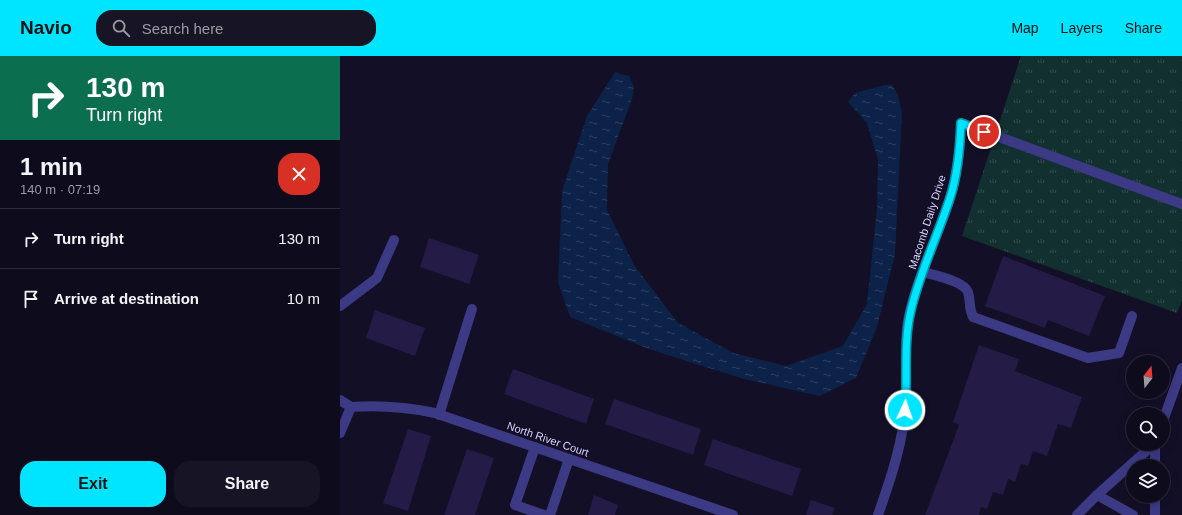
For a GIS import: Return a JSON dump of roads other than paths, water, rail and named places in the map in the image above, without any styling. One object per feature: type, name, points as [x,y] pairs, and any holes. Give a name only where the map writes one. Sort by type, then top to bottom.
[{"type":"street","name":"Macomb Daily Drive","points":[[878,515],[894,471],[904,422],[906,399],[905,354],[908,322],[923,272],[950,197],[957,170],[961,123],[1182,204]]},
{"type":"street","points":[[340,306],[377,278],[394,240]]},
{"type":"street","points":[[923,272],[963,285],[968,292],[969,308],[974,317],[1088,358],[1119,353],[1132,316]]},
{"type":"street","points":[[439,414],[472,309]]},
{"type":"street","points":[[1169,407],[1179,386],[1182,368]]},
{"type":"street","points":[[340,400],[351,407],[340,433]]},
{"type":"street","name":"North River Court","points":[[351,407],[374,406],[410,408],[439,414],[569,459],[712,512],[732,515]]},
{"type":"street","points":[[535,447],[515,505],[544,515]]},
{"type":"street","points":[[1077,515],[1096,495],[1147,451]]},
{"type":"street","points":[[550,515],[569,459]]},
{"type":"street","points":[[1096,495],[1133,515]]},
{"type":"street","points":[[1155,503],[1155,515]]},
{"type":"water","points":[[615,72],[629,76],[634,87],[632,99],[608,164],[607,210],[634,265],[678,323],[733,353],[786,366],[843,346],[867,304],[877,208],[878,160],[867,123],[848,102],[855,93],[885,85],[892,85],[898,95],[902,113],[895,254],[877,327],[856,378],[820,396],[744,379],[649,349],[570,317],[558,282],[562,191],[587,116]]}]
